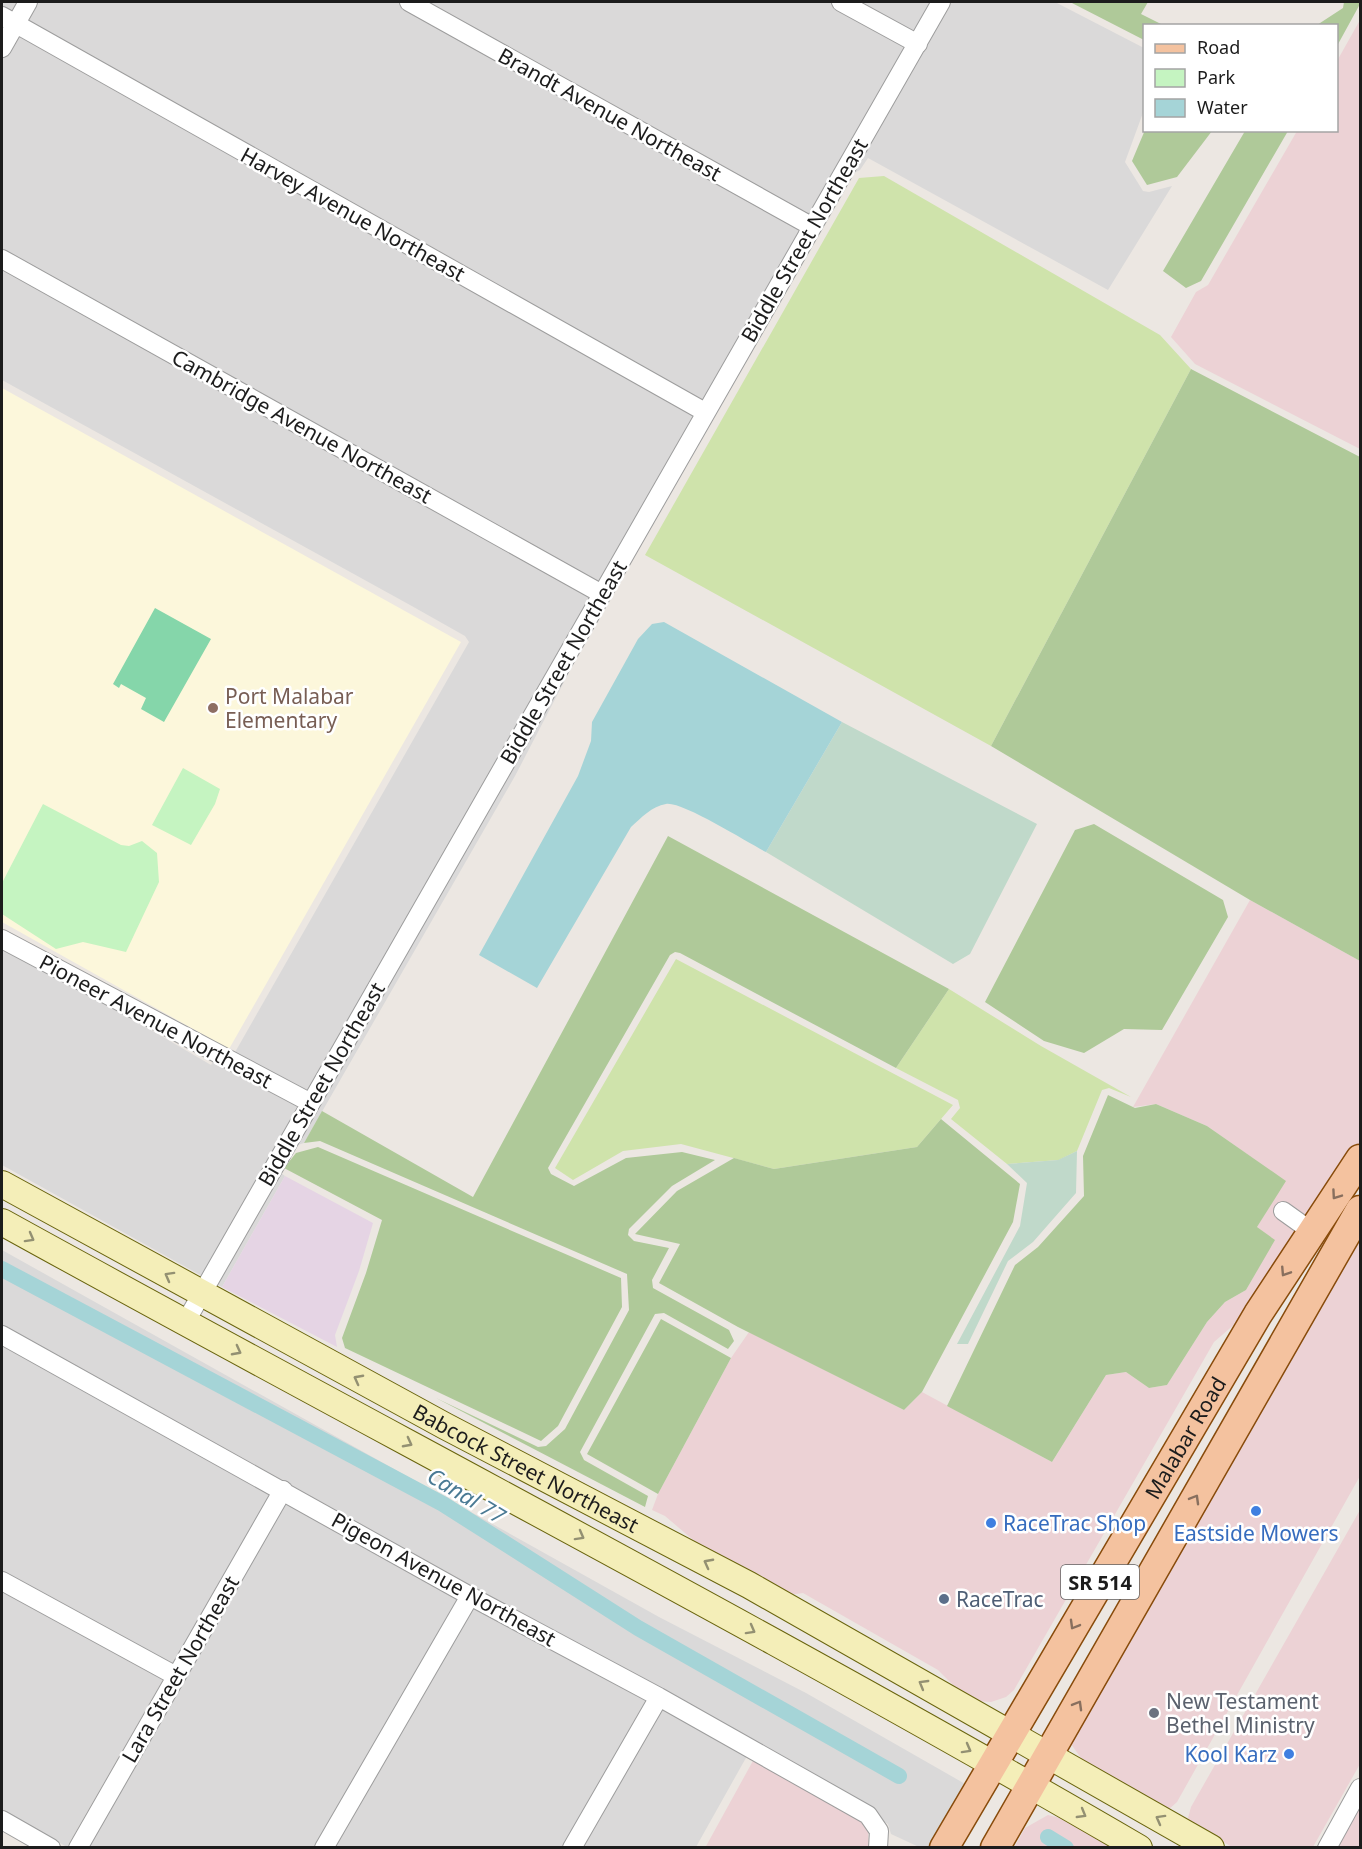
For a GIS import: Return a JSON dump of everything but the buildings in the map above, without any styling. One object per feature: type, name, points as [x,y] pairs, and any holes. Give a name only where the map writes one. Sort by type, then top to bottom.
[{"type":"main road","name":"Malabar Road","points":[[944,1848],[1189,1430],[1311,1231],[1360,1159]]},
{"type":"main road","name":"Babcock Street Northeast","points":[[2,1184],[201,1294],[749,1585],[1211,1848]]},
{"type":"main road","name":"Malabar Road","points":[[995,1848],[1360,1210]]},
{"type":"main road","name":"Babcock Street Northeast","points":[[2,1222],[484,1483],[993,1763],[1139,1848]]},
{"type":"main road","points":[[1275,1358],[1280,1336],[1325,1256],[1324,1247],[1311,1231]]},
{"type":"main road","points":[[484,1483],[532,1485],[540,1475]]},
{"type":"street","points":[[2,48],[9,19],[28,2]]},
{"type":"street","name":"Brandt Avenue Northeast","points":[[409,2],[811,226]]},
{"type":"street","points":[[841,2],[918,44]]},
{"type":"street","name":"Biddle Street Northeast","points":[[185,1323],[941,2]]},
{"type":"street","name":"Harvey Avenue Northeast","points":[[9,19],[705,412]]},
{"type":"street","name":"Cambridge Avenue Northeast","points":[[2,259],[602,594]]},
{"type":"street","name":"Pioneer Avenue Northeast","points":[[2,939],[310,1103]]},
{"type":"street","points":[[1284,1211],[1311,1231]]},
{"type":"street","name":"Pigeon Avenue Northeast","points":[[2,1335],[470,1596],[659,1697],[868,1815],[879,1839]]},
{"type":"street","name":"Lara Street Northeast","points":[[78,1848],[283,1490]]},
{"type":"street","points":[[2,1581],[176,1676]]},
{"type":"street","points":[[324,1848],[470,1596]]},
{"type":"street","points":[[573,1848],[659,1697]]},
{"type":"street","points":[[1327,1848],[1360,1788]]},
{"type":"street","points":[[2,1820],[51,1848]]},
{"type":"shaded area","points":[[2,2],[1055,2],[1143,47],[1143,113],[1125,162],[1143,191],[1149,192],[1172,186],[1108,290],[868,158],[860,170],[852,174],[625,565],[515,776],[304,1143],[291,1147],[278,1171],[285,1176],[222,1287],[2,1165],[2,943],[211,1065],[219,1051],[234,1054],[469,642],[465,636],[410,605],[2,380]]},
{"type":"shaded area","points":[[1360,20],[1360,449],[1195,364],[1171,337],[1196,292],[1208,285],[1296,132],[1338,132],[1338,59]]},
{"type":"shaded area","name":"Port Malabar Elementary","points":[[2,388],[461,642],[229,1049],[2,922]]},
{"type":"shaded area","points":[[1250,900],[1360,961],[1360,1144],[1251,1310],[1214,1342],[1014,1690],[1006,1697],[991,1702],[977,1701],[959,1691],[938,1670],[803,1593],[789,1595],[698,1544],[665,1516],[652,1510],[658,1494],[731,1358],[749,1332],[904,1410],[922,1392],[1052,1462],[1106,1375],[1126,1372],[1149,1388],[1167,1385],[1207,1322],[1225,1302],[1246,1290],[1274,1240],[1257,1227],[1285,1181],[1207,1126],[1156,1104],[1133,1107]]},
{"type":"shaded area","points":[[285,1176],[373,1223],[359,1271],[335,1335],[337,1347],[222,1287]]},
{"type":"shaded area","points":[[1360,1219],[1360,1476],[1177,1802],[1167,1811],[1086,1765],[1071,1744],[1071,1732]]},
{"type":"shaded area","points":[[2,1250],[659,1617],[806,1693],[967,1785],[930,1847],[919,1847],[891,1834],[888,1824],[279,1478],[2,1326]]},
{"type":"shaded area","points":[[2,1344],[271,1492],[172,1665],[2,1572]]},
{"type":"shaded area","points":[[287,1501],[458,1598],[314,1847],[88,1848]]},
{"type":"shaded area","points":[[1360,1510],[1360,1764],[1313,1847],[1232,1847],[1190,1823],[1188,1818],[1191,1807]]},
{"type":"shaded area","points":[[2,1590],[164,1678],[67,1847],[2,1811]]},
{"type":"shaded area","points":[[474,1607],[647,1699],[562,1847],[335,1848]]},
{"type":"shaded area","points":[[663,1708],[747,1756],[696,1847],[583,1848]]},
{"type":"shaded area","points":[[754,1759],[861,1820],[868,1831],[869,1847],[705,1848]]},
{"type":"shaded area","points":[[1360,1793],[1360,1847],[1330,1847]]},
{"type":"shaded area","points":[[1048,1815],[1069,1820],[1117,1848],[1014,1848],[1025,1828]]},
{"type":"green space","points":[[1070,2],[1148,2],[1141,14],[1161,24],[1143,24],[1143,39]]},
{"type":"green space","points":[[1344,2],[1360,2],[1338,44],[1338,24],[1319,24],[1343,8]]},
{"type":"green space","points":[[1144,132],[1211,132],[1177,177],[1147,185],[1132,161]]},
{"type":"green space","points":[[1244,132],[1287,132],[1201,281],[1186,288],[1163,271]]},
{"type":"green space","points":[[884,176],[1160,335],[1191,369],[991,746],[645,555],[859,178]]},
{"type":"green space","points":[[1191,369],[1360,457],[1360,961],[1250,900],[991,746]]},
{"type":"green space","points":[[155,608],[211,639],[164,722],[141,709],[146,698],[121,684],[119,688],[113,684]]},
{"type":"green space","points":[[842,722],[1037,824],[970,954],[953,964],[766,852]]},
{"type":"green space","points":[[183,768],[220,789],[215,804],[191,845],[152,825]]},
{"type":"green space","points":[[43,804],[121,845],[129,846],[142,841],[157,853],[159,882],[126,952],[83,942],[56,949],[2,914],[2,883]]},
{"type":"green space","points":[[1094,824],[1223,900],[1228,917],[1162,1030],[1124,1029],[1084,1053],[1044,1041],[985,1002],[1075,830]]},
{"type":"green space","points":[[668,836],[949,989],[896,1068],[680,953],[675,952],[670,955],[548,1168],[551,1174],[574,1186],[626,1158],[682,1152],[715,1160],[672,1186],[629,1229],[628,1235],[634,1241],[669,1248],[652,1280],[653,1288],[729,1330],[734,1341],[728,1349],[664,1313],[655,1314],[580,1452],[584,1460],[648,1496],[645,1507],[436,1398],[538,1447],[546,1446],[565,1429],[629,1310],[627,1274],[320,1141],[304,1143],[322,1111],[473,1197]]},
{"type":"green space","points":[[676,959],[953,1105],[917,1147],[774,1169],[681,1144],[623,1151],[573,1180],[555,1168]]},
{"type":"green space","points":[[949,989],[1041,1046],[1131,1097],[1109,1088],[1102,1090],[1077,1151],[1059,1160],[1007,1164],[951,1119],[960,1108],[958,1100],[896,1068]]},
{"type":"green space","points":[[1108,1095],[1135,1108],[1156,1104],[1207,1126],[1286,1181],[1257,1227],[1275,1240],[1246,1290],[1225,1302],[1207,1322],[1167,1385],[1149,1388],[1126,1372],[1106,1375],[1052,1462],[947,1406],[1015,1265],[1038,1247],[1084,1196],[1083,1156]]},
{"type":"green space","points":[[941,1119],[1020,1184],[1013,1222],[922,1392],[904,1410],[738,1327],[659,1283],[680,1244],[635,1234],[677,1191],[734,1158],[774,1169],[917,1147]]},
{"type":"green space","points":[[318,1147],[621,1278],[622,1307],[558,1426],[541,1441],[345,1348],[342,1338],[366,1273],[382,1220],[284,1168],[296,1153]]},
{"type":"green space","points":[[1077,1151],[1076,1193],[1033,1242],[1008,1261],[968,1344],[957,1344],[1020,1226],[1027,1183],[1007,1164],[1058,1160]]},
{"type":"green space","points":[[661,1319],[731,1358],[658,1494],[587,1454]]},
{"type":"water","points":[[664,622],[842,722],[766,852],[700,815],[674,805],[661,805],[643,816],[631,827],[537,988],[479,955],[578,776],[591,741],[592,722],[638,639],[652,624]]},
{"type":"waterway","name":"Canal 77","points":[[2,1269],[443,1504],[638,1628],[899,1776]]},
{"type":"waterway","name":"Canal 77","points":[[1048,1837],[1066,1848]]},
{"type":"place","name":"Port Malabar Elementary","points":[[213,708]]},
{"type":"place","name":"Eastside Mowers","points":[[1256,1511]]},
{"type":"place","name":"RaceTrac Shop","points":[[991,1523]]},
{"type":"place","name":"RaceTrac","points":[[944,1599]]},
{"type":"place","name":"New Testament Bethel Ministry","points":[[1154,1713]]},
{"type":"place","name":"Kool Karz","points":[[1289,1754]]}]
